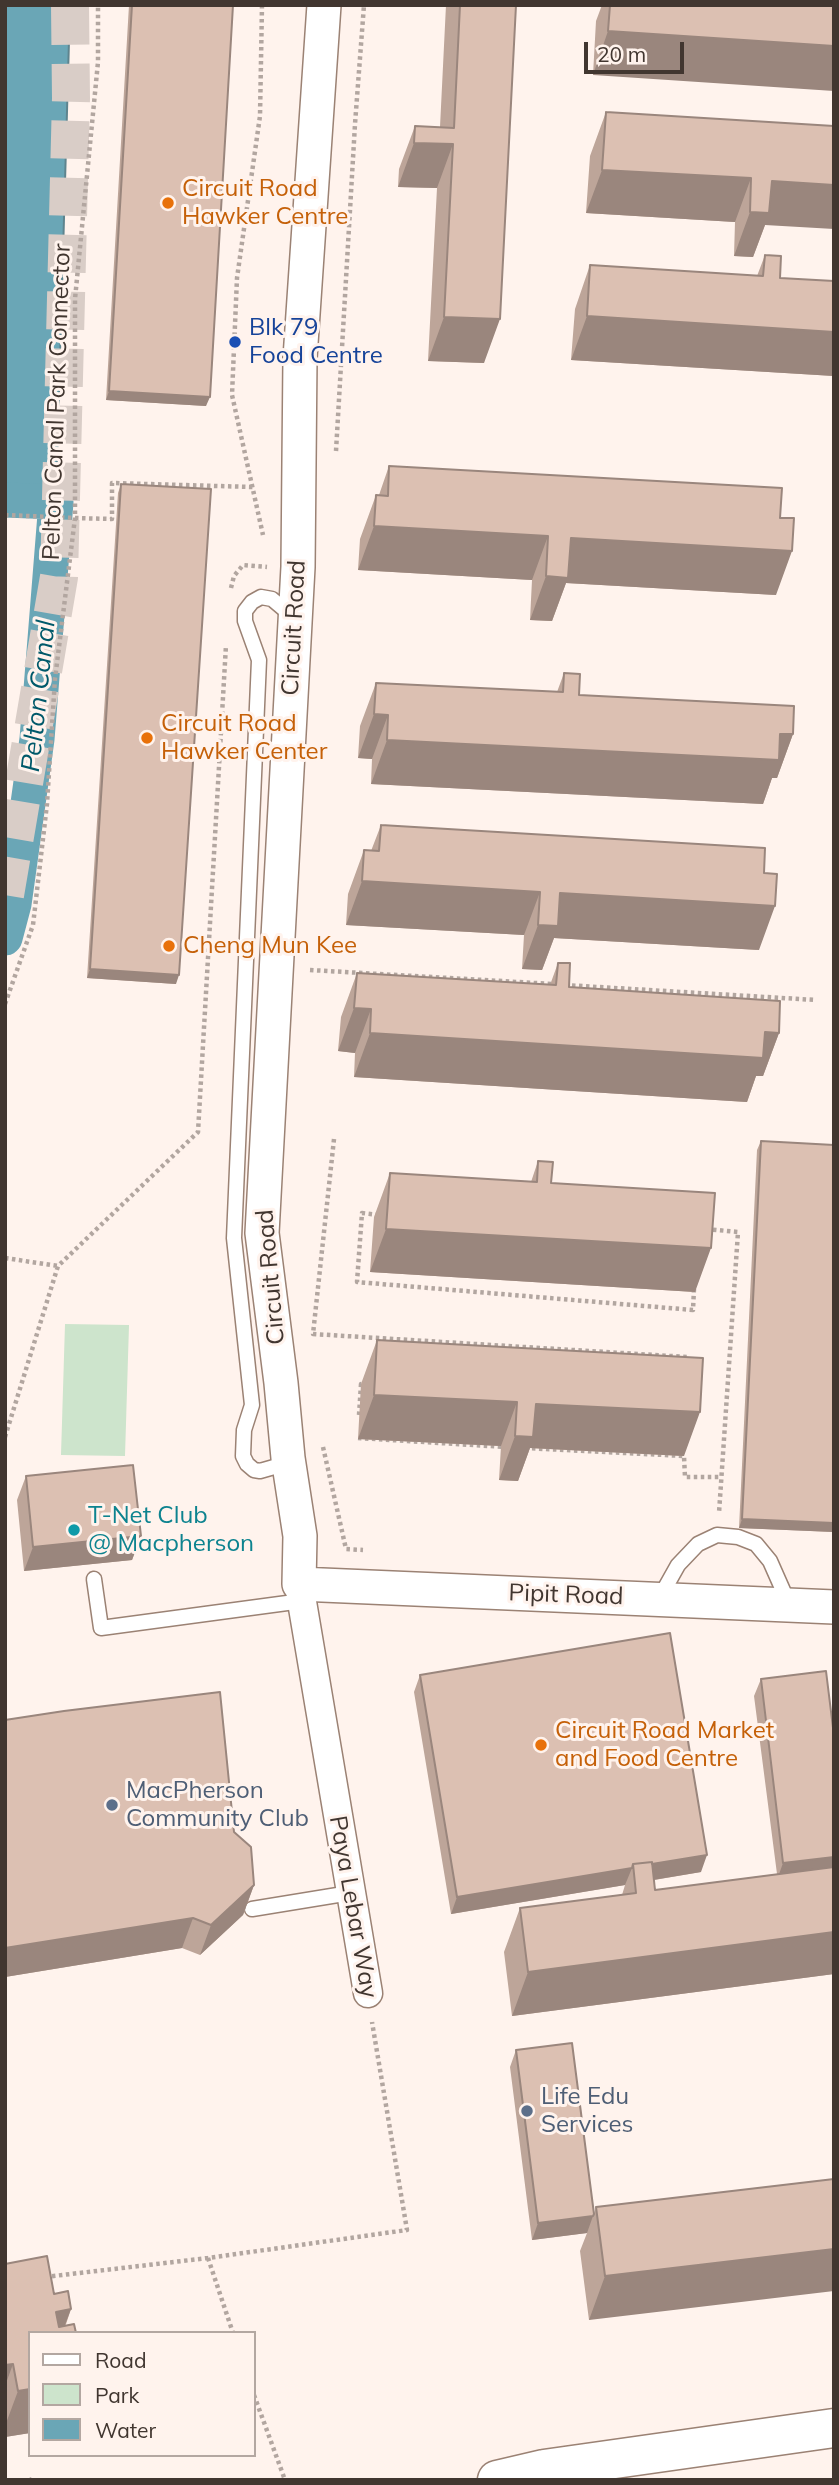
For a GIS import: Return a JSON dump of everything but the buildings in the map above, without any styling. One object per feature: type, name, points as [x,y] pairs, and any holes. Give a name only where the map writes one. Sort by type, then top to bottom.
[{"type":"highway","points":[[497,2480],[544,2469],[834,2428]]},
{"type":"street","name":"Circuit Road","points":[[300,1592],[300,1536],[288,1458],[262,1233],[298,567],[300,358],[324,5]]},
{"type":"street","name":"Pipit Road","points":[[300,1592],[659,1599],[834,1607]]},
{"type":"street","name":"Paya Lebar Way","points":[[300,1592],[368,1993]]},
{"type":"lane","points":[[288,1458],[281,1465],[260,1471],[247,1464],[243,1456],[244,1430],[251,1405],[234,1238],[259,660],[245,621],[245,611],[252,602],[261,597],[272,599],[295,618]]},
{"type":"lane","points":[[659,1599],[678,1565],[698,1544],[718,1535],[738,1537],[756,1544],[770,1561],[789,1605]]},
{"type":"lane","points":[[94,1579],[101,1628],[300,1592]]},
{"type":"lane","points":[[252,1909],[351,1893]]},
{"type":"path","name":"Pelton Canal Park Connector","points":[[5,1004],[33,925],[47,804],[55,679],[75,518],[75,299],[98,62],[98,5]]},
{"type":"path","points":[[262,5],[260,116],[237,278],[232,395],[265,543]]},
{"type":"path","points":[[335,456],[364,5]]},
{"type":"path","points":[[5,515],[112,519],[112,483],[253,487]]},
{"type":"path","points":[[229,592],[234,576],[243,565],[256,564],[272,568],[268,556]]},
{"type":"path","points":[[5,1437],[58,1266],[198,1132],[227,634]]},
{"type":"path","points":[[299,970],[816,1000]]},
{"type":"path","points":[[334,1139],[313,1334],[687,1357]]},
{"type":"path","points":[[389,1215],[362,1213],[357,1283],[693,1310],[695,1286]]},
{"type":"path","points":[[703,1229],[738,1232],[718,1535]]},
{"type":"path","points":[[5,1258],[58,1266]]},
{"type":"path","points":[[374,1385],[361,1384],[358,1439],[507,1447]]},
{"type":"path","points":[[685,1443],[685,1477],[721,1477]]},
{"type":"path","points":[[323,1445],[346,1549],[373,1551]]},
{"type":"path","points":[[521,1447],[684,1456]]},
{"type":"path","name":"Paya Lebar Way","points":[[208,2258],[407,2230],[368,1993]]},
{"type":"path","points":[[42,2277],[208,2258],[232,2331]]},
{"type":"path","points":[[256,2401],[285,2480]]},
{"type":"green space","points":[[65,1324],[129,1325],[125,1456],[61,1455]]},
{"type":"water","points":[[5,5],[70,5],[56,502],[5,500]]},
{"type":"waterway","name":"Pelton Canal","points":[[5,500],[56,502],[37,739],[14,904],[5,938]]},
{"type":"tunnel","points":[[5,895],[59,577],[71,98],[70,5]]},
{"type":"place","name":"Circuit Road Hawker Centre","points":[[168,203]]},
{"type":"place","name":"Blk 79 Food Centre","points":[[235,342]]},
{"type":"place","name":"Circuit Road Hawker Center","points":[[147,738]]},
{"type":"place","name":"Cheng Mun Kee","points":[[169,946]]},
{"type":"place","name":"T-Net Club @ Macpherson","points":[[74,1530]]},
{"type":"place","name":"Circuit Road Market and Food Centre","points":[[541,1745]]},
{"type":"place","name":"MacPherson Community Club","points":[[112,1805]]},
{"type":"place","name":"Life Edu Services","points":[[527,2111]]}]
